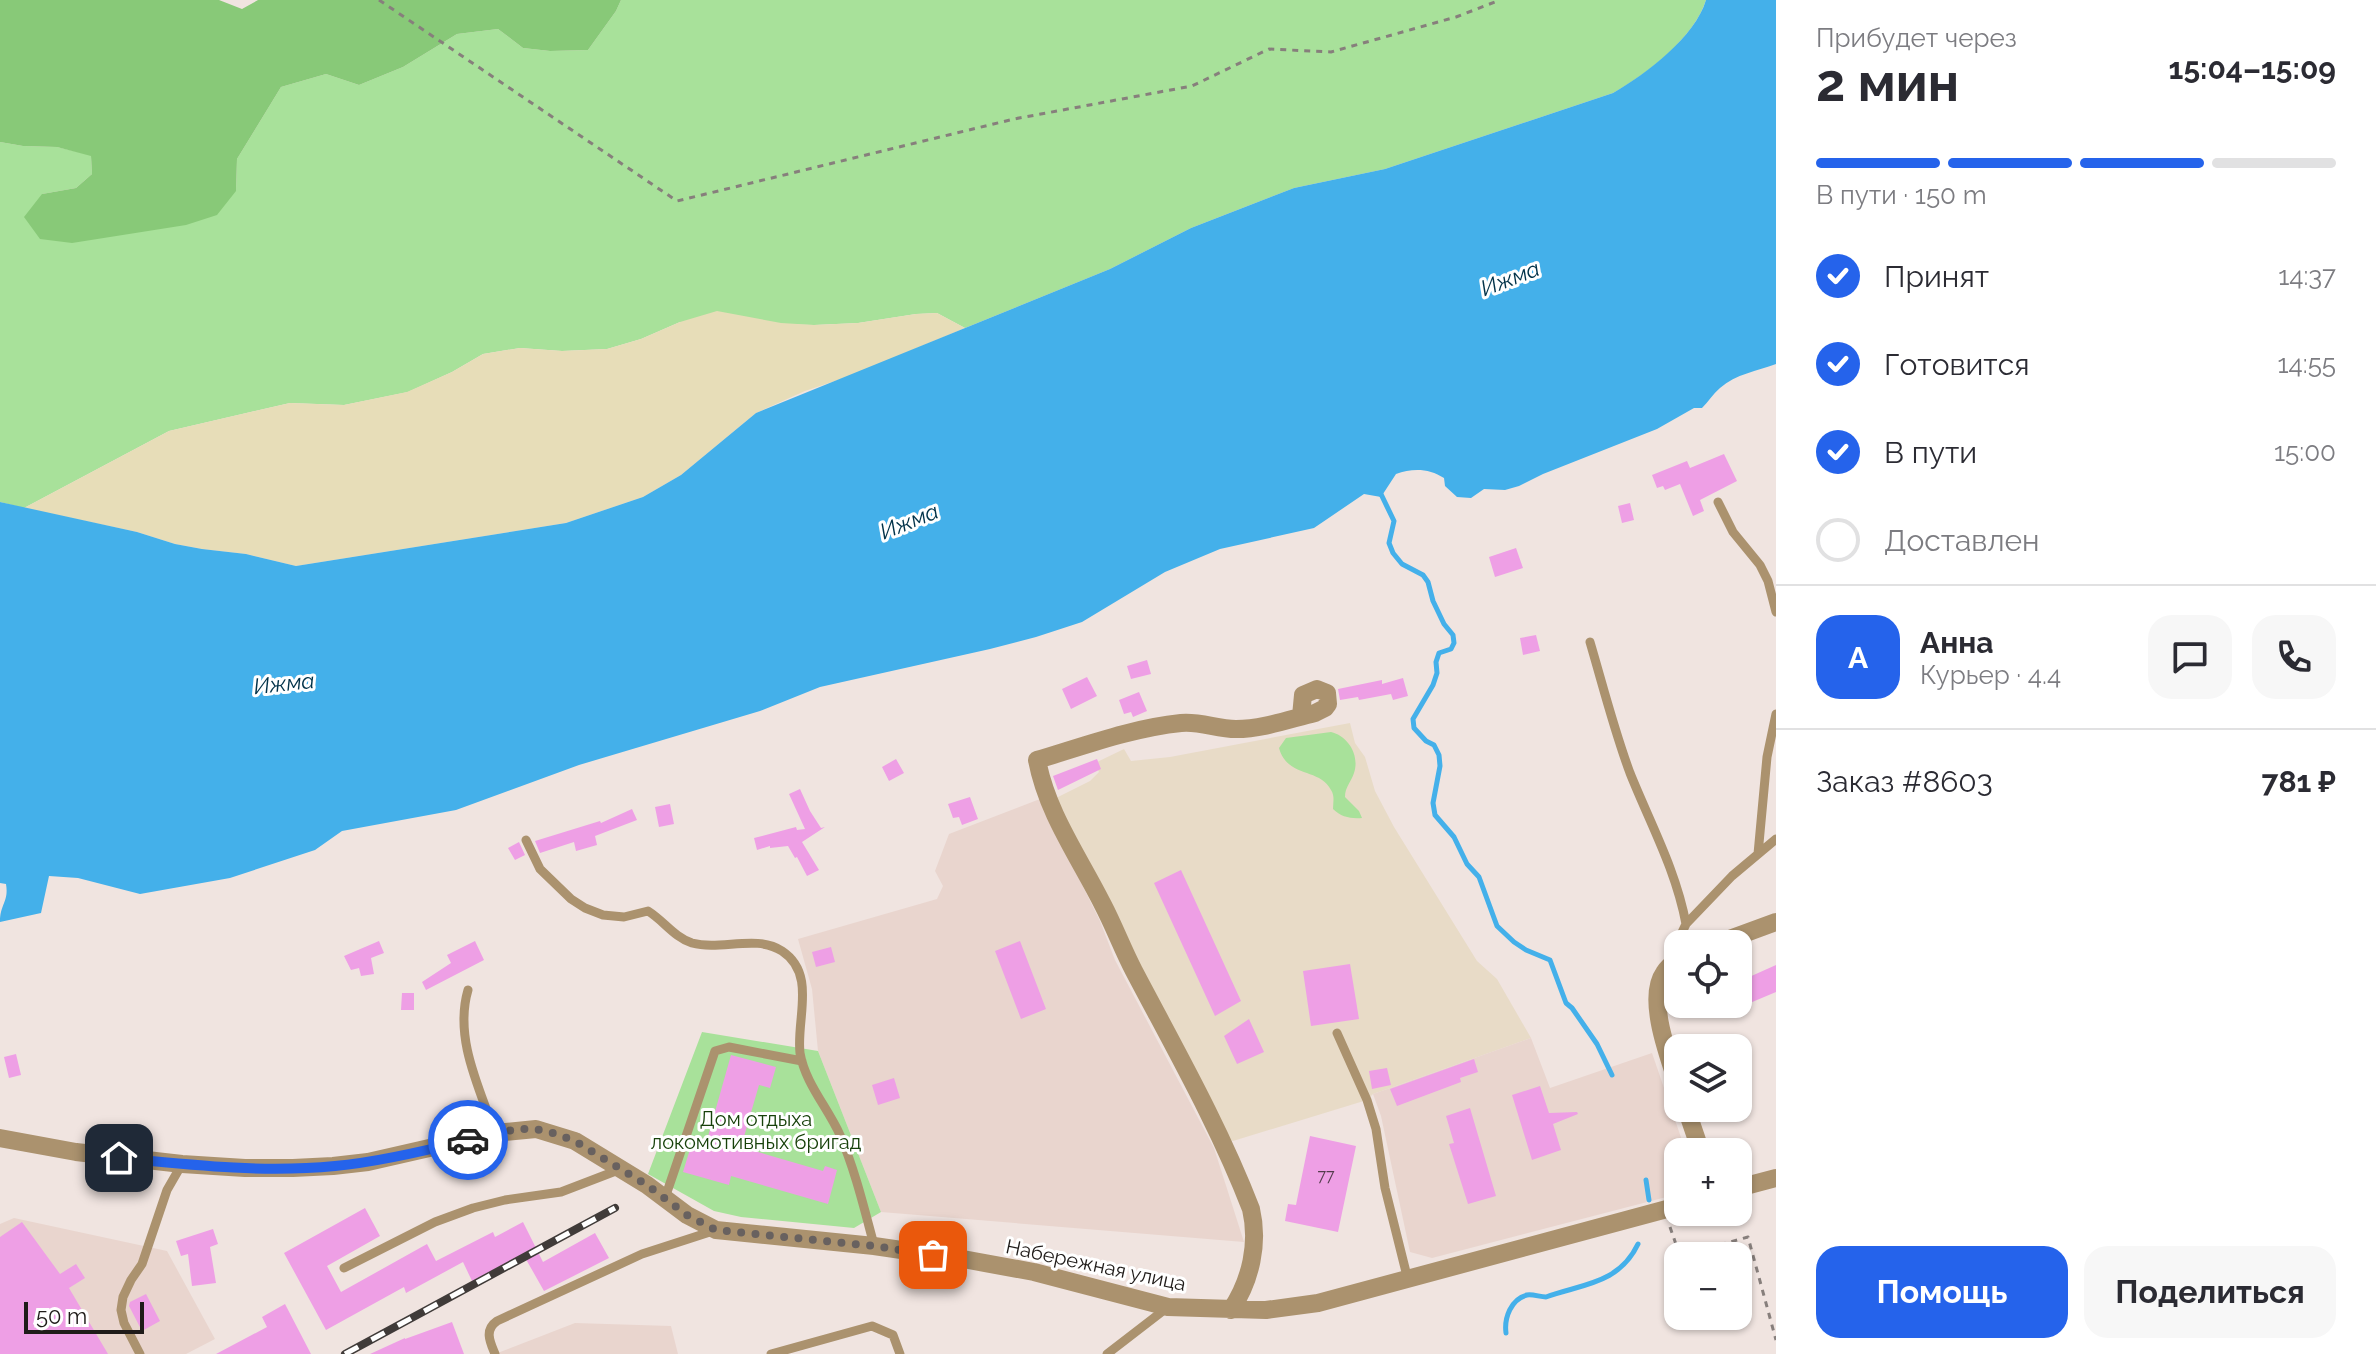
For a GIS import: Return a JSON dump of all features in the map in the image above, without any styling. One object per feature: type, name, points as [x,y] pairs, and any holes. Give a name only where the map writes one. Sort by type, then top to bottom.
[{"type":"street","points":[[1231,1310],[1244,1284],[1253,1252],[1255,1224],[1251,1209],[1192,1078],[1055,816],[1037,760],[1140,730],[1172,724],[1192,722],[1244,729],[1301,716]]},
{"type":"street","points":[[1752,931],[1776,922]]},
{"type":"street","points":[[1663,974],[1657,990],[1664,1035]]},
{"type":"street","name":"Набережная улица","points":[[0,1138],[76,1152],[245,1168],[368,1162],[495,1133],[536,1129],[575,1141],[687,1215],[716,1230],[874,1246],[1034,1272],[1168,1307],[1231,1310],[1305,1305],[1664,1211]]},
{"type":"street","points":[[1752,1184],[1776,1178]]},
{"type":"lane","points":[[1718,502],[1733,532],[1760,565],[1768,581],[1776,612]]},
{"type":"lane","points":[[1590,642],[1618,737],[1667,860],[1686,924]]},
{"type":"lane","points":[[1758,854],[1765,770],[1776,714]]},
{"type":"lane","points":[[1663,974],[1686,924],[1723,885],[1776,839]]},
{"type":"lane","points":[[526,840],[540,869],[571,899],[593,913],[624,917],[648,911],[676,935],[693,943],[706,946],[762,943],[787,954],[795,965],[803,990],[802,1061],[839,1134],[874,1246]]},
{"type":"lane","points":[[468,990],[463,1008],[466,1050],[495,1133]]},
{"type":"lane","points":[[1337,1033],[1367,1100],[1376,1129],[1385,1188],[1408,1280]]},
{"type":"lane","points":[[665,1198],[715,1051],[729,1047],[802,1061]]},
{"type":"lane","points":[[140,1354],[124,1323],[121,1310],[123,1297],[142,1264],[167,1190],[182,1164]]},
{"type":"lane","points":[[344,1268],[435,1222],[473,1208],[561,1192],[621,1169]]},
{"type":"lane","points":[[495,1354],[489,1334],[497,1321],[642,1254],[716,1230]]},
{"type":"lane","points":[[1107,1354],[1168,1307]]},
{"type":"lane","points":[[771,1354],[872,1326],[893,1335],[900,1354]]},
{"type":"path","points":[[379,0],[677,201],[1014,119],[1192,86],[1269,49],[1331,52],[1456,17],[1500,0]]},
{"type":"path","points":[[1730,1242],[1748,1237],[1749,1242]]},
{"type":"path","points":[[1752,1252],[1776,1340]]},
{"type":"shaded area","points":[[1350,723],[1375,791],[1394,827],[1477,961],[1497,979],[1531,1038],[1373,1094],[1367,1100],[1233,1141],[1054,799],[1090,781],[1099,772],[1095,763],[1124,749],[1131,761],[1170,757]]},
{"type":"shaded area","points":[[1040,799],[1100,921],[1115,960],[1214,1148],[1244,1242],[881,1212],[818,1051],[812,989],[798,939],[937,899],[943,886],[935,871],[949,834]]},
{"type":"shaded area","points":[[1531,1038],[1550,1088],[1652,1053],[1664,1088],[1664,1122],[1676,1122],[1681,1138],[1664,1138],[1664,1198],[1432,1258],[1410,1252],[1381,1116],[1373,1094]]},
{"type":"shaded area","points":[[14,1218],[167,1251],[215,1339],[186,1354],[0,1354],[0,1224]]},
{"type":"shaded area","points":[[575,1323],[671,1326],[678,1354],[495,1354]]},
{"type":"green space","points":[[0,0],[219,0],[242,9],[258,0],[621,0],[588,50],[523,48],[498,29],[457,34],[403,67],[359,85],[326,74],[281,87],[237,159],[236,191],[217,215],[186,225],[72,243],[40,239],[24,217],[42,194],[76,188],[92,174],[91,156],[57,147],[0,142]]},
{"type":"green space","points":[[621,0],[1706,0],[1691,28],[1668,54],[1613,93],[1385,169],[1294,188],[1191,228],[1110,269],[965,328],[937,313],[814,325],[680,322],[641,339],[607,349],[562,351],[520,348],[483,354],[408,392],[344,405],[290,403],[169,431],[24,508],[0,502],[0,142],[57,147],[91,155],[92,174],[76,188],[42,194],[236,191],[237,159],[281,87],[326,74],[359,85],[403,67],[457,34],[498,29],[523,48],[588,50]]},
{"type":"green space","points":[[1331,732],[1343,738],[1354,753],[1353,776],[1345,797],[1362,818],[1346,817],[1336,812],[1332,792],[1326,783],[1289,764],[1279,748],[1286,738]]},
{"type":"green space","name":"Дом отдыха локомотивных бригад","points":[[702,1032],[818,1051],[881,1212],[854,1228],[741,1217],[714,1211],[648,1174]]},
{"type":"sand","points":[[717,311],[781,323],[814,325],[937,313],[965,328],[756,413],[681,475],[643,497],[566,523],[296,566],[246,554],[175,544],[137,532],[24,508],[169,431],[290,403],[344,405],[407,392],[483,354],[520,348],[562,351],[607,349]]},
{"type":"water","name":"Ижма","points":[[1706,0],[1776,0],[1776,364],[1726,383],[1702,408],[1694,408],[1657,429],[1519,486],[1505,490],[1484,489],[1471,498],[1457,497],[1445,486],[1444,478],[1432,472],[1402,472],[1396,474],[1381,497],[1364,494],[1314,528],[1220,549],[1165,572],[1082,622],[990,649],[820,687],[760,711],[579,765],[456,810],[342,831],[315,850],[230,878],[140,894],[78,878],[49,876],[41,913],[0,922],[7,890],[6,884],[0,883],[0,502],[137,532],[175,544],[246,554],[296,566],[566,523],[643,497],[681,475],[756,413],[1110,269],[1191,228],[1294,188],[1385,169],[1613,93],[1640,76],[1680,41],[1700,14]]},
{"type":"building","points":[[1724,454],[1737,481],[1700,500],[1704,511],[1693,516],[1680,484],[1665,490],[1663,486],[1657,488],[1652,475],[1687,461],[1690,468]]},
{"type":"building","points":[[1630,503],[1634,520],[1622,523],[1618,506]]},
{"type":"building","points":[[1516,548],[1523,568],[1495,577],[1489,557]]},
{"type":"building","points":[[1536,635],[1540,651],[1523,655],[1520,638]]},
{"type":"building","points":[[1147,660],[1151,674],[1131,679],[1127,666]]},
{"type":"building","points":[[1087,677],[1097,696],[1071,709],[1062,689]]},
{"type":"building","points":[[1403,678],[1408,696],[1393,700],[1391,694],[1340,700],[1338,689],[1382,680],[1382,684]]},
{"type":"building","points":[[1139,692],[1147,711],[1133,717],[1131,712],[1124,714],[1119,700]]},
{"type":"building","points":[[896,759],[904,773],[889,781],[882,767]]},
{"type":"building","points":[[1097,759],[1101,769],[1058,790],[1053,776]]},
{"type":"building","points":[[800,789],[821,828],[825,827],[802,842],[819,870],[807,876],[788,846],[757,850],[754,838],[796,827],[797,830],[805,829],[789,794]]},
{"type":"building","points":[[970,797],[978,819],[962,825],[959,817],[953,818],[948,804]]},
{"type":"building","points":[[670,804],[674,824],[659,827],[655,807]]},
{"type":"building","points":[[632,809],[637,820],[595,836],[597,845],[576,851],[574,842],[540,853],[535,841],[601,823]]},
{"type":"building","points":[[519,842],[525,855],[515,860],[508,848]]},
{"type":"building","points":[[1181,870],[1241,1001],[1215,1016],[1154,883]]},
{"type":"building","points":[[379,941],[384,953],[371,958],[374,974],[361,976],[359,968],[351,970],[344,956]]},
{"type":"building","points":[[475,941],[484,960],[426,990],[422,982],[451,963],[447,955]]},
{"type":"building","points":[[1020,941],[1046,1009],[1021,1019],[995,951]]},
{"type":"building","points":[[831,947],[835,962],[816,967],[812,952]]},
{"type":"building","points":[[1350,964],[1359,1019],[1311,1026],[1303,971]]},
{"type":"building","points":[[1776,965],[1776,992],[1752,1002],[1752,976]]},
{"type":"building","points":[[402,993],[414,993],[414,1010],[401,1010]]},
{"type":"building","points":[[1249,1019],[1264,1052],[1237,1064],[1224,1036]]},
{"type":"building","points":[[16,1054],[21,1075],[9,1078],[4,1057]]},
{"type":"building","points":[[731,1055],[776,1067],[770,1088],[759,1085],[741,1147],[823,1171],[825,1166],[837,1170],[828,1204],[731,1176],[729,1185],[683,1172],[694,1136],[707,1140]]},
{"type":"building","points":[[1474,1059],[1478,1072],[1460,1078],[1461,1082],[1397,1106],[1390,1089]]},
{"type":"building","points":[[1387,1068],[1391,1085],[1372,1089],[1369,1071]]},
{"type":"building","points":[[894,1078],[900,1098],[878,1105],[872,1085]]},
{"type":"building","points":[[1540,1086],[1549,1113],[1578,1114],[1553,1124],[1561,1150],[1532,1160],[1512,1095]]},
{"type":"building","points":[[1470,1108],[1496,1196],[1468,1204],[1449,1144],[1454,1143],[1446,1116]]},
{"type":"building","points":[[1310,1136],[1356,1146],[1338,1232],[1285,1221],[1288,1204],[1296,1205]]},
{"type":"building","points":[[365,1208],[380,1236],[327,1266],[341,1292],[427,1244],[436,1261],[493,1232],[495,1237],[523,1222],[543,1262],[595,1233],[609,1258],[544,1291],[523,1254],[472,1281],[463,1262],[406,1293],[404,1287],[326,1330],[284,1253]]},
{"type":"building","points":[[22,1222],[60,1274],[76,1264],[85,1278],[69,1288],[108,1354],[0,1354],[0,1237]]},
{"type":"building","points":[[213,1229],[218,1244],[210,1247],[216,1283],[192,1286],[188,1254],[181,1256],[176,1241]]},
{"type":"building","points":[[146,1294],[160,1321],[142,1331],[129,1306],[130,1302]]},
{"type":"building","points":[[285,1304],[311,1354],[216,1354],[267,1327],[262,1317]]},
{"type":"building","points":[[452,1322],[464,1354],[370,1354],[405,1338]]},
{"type":"waterway","points":[[1380,492],[1394,521],[1389,543],[1393,553],[1402,564],[1423,575],[1444,624],[1453,635],[1451,649],[1439,653],[1433,685],[1413,719],[1414,728],[1434,745],[1439,755],[1433,803],[1435,815],[1454,837],[1467,864],[1479,877],[1497,926],[1526,950],[1550,960],[1566,1003],[1597,1044],[1612,1075]]},
{"type":"waterway","points":[[1646,1180],[1649,1200]]},
{"type":"waterway","points":[[1506,1333],[1510,1310],[1521,1297],[1546,1297],[1598,1281],[1621,1267],[1638,1244]]},
{"type":"railway","points":[[345,1354],[615,1208]]},
{"type":"way so far","points":[[468,1140],[517,1129],[553,1133],[575,1141],[647,1185],[687,1215],[716,1230],[933,1255]]},
{"type":"route","points":[[119,1158],[245,1168],[333,1166],[368,1162],[468,1140]]}]
